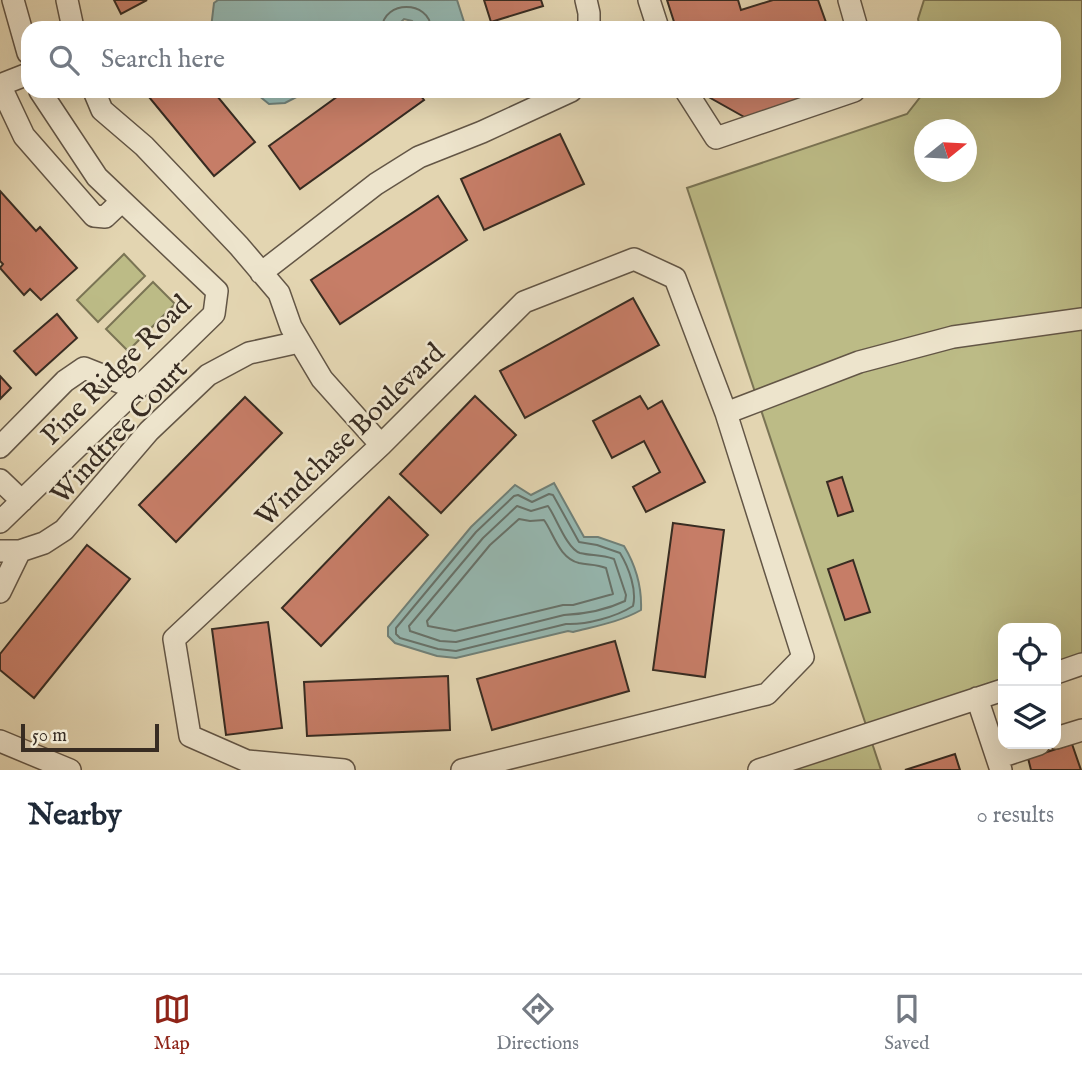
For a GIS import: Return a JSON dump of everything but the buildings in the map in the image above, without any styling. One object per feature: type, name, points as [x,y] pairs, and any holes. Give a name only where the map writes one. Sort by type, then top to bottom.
[{"type":"street","points":[[66,0],[71,21]]},
{"type":"street","points":[[586,0],[589,21]]},
{"type":"street","points":[[649,0],[656,21]]},
{"type":"street","points":[[849,0],[855,21]]},
{"type":"street","points":[[8,4],[21,36]]},
{"type":"street","points":[[21,77],[0,85],[24,136],[94,216],[105,217],[122,201]]},
{"type":"street","name":"Pine Ridge Road","points":[[0,522],[214,314],[217,291],[97,177],[45,98]]},
{"type":"street","points":[[97,98],[102,110],[144,146],[279,293],[290,327],[322,379],[380,445]]},
{"type":"street","points":[[261,273],[376,184],[419,157],[556,98]]},
{"type":"street","points":[[690,98],[716,138],[833,98]]},
{"type":"street","name":"Windchase Boulevard","points":[[344,770],[247,761],[190,736],[174,639],[380,445],[524,302],[634,258],[675,278],[726,413],[803,657],[767,694],[462,770]]},
{"type":"street","points":[[726,413],[859,362],[953,337],[1082,318]]},
{"type":"street","name":"Windtree Court","points":[[0,592],[10,551],[44,543],[64,530],[149,431],[208,375],[249,353],[299,342]]},
{"type":"street","points":[[0,447],[65,381],[84,368],[137,389]]},
{"type":"street","points":[[0,480],[22,501]]},
{"type":"street","points":[[1061,671],[1082,664]]},
{"type":"street","points":[[759,770],[998,692]]},
{"type":"street","points":[[977,698],[999,764],[1030,749]]},
{"type":"street","points":[[1061,736],[1082,730]]},
{"type":"street","points":[[0,741],[70,770]]},
{"type":"shaded area","points":[[924,0],[1082,0],[1082,309],[755,392],[687,188],[907,114],[920,98],[1061,98],[1061,21],[918,19]]},
{"type":"shaded area","points":[[124,254],[145,276],[98,322],[77,300]]},
{"type":"shaded area","points":[[153,282],[175,304],[128,351],[106,329]]},
{"type":"shaded area","points":[[1082,328],[1082,654],[1061,661],[1061,623],[998,623],[998,682],[866,725],[761,410],[862,371],[959,346]]},
{"type":"shaded area","points":[[872,743],[881,770],[790,770]]},
{"type":"water","points":[[218,0],[457,0],[464,21],[212,21],[214,3]]},
{"type":"water","points":[[262,98],[295,98],[285,103],[269,104]]},
{"type":"water","points":[[554,483],[584,537],[598,537],[624,546],[637,577],[641,610],[599,626],[456,658],[437,656],[395,643],[388,636],[388,627],[471,527],[515,485],[531,495]]}]
